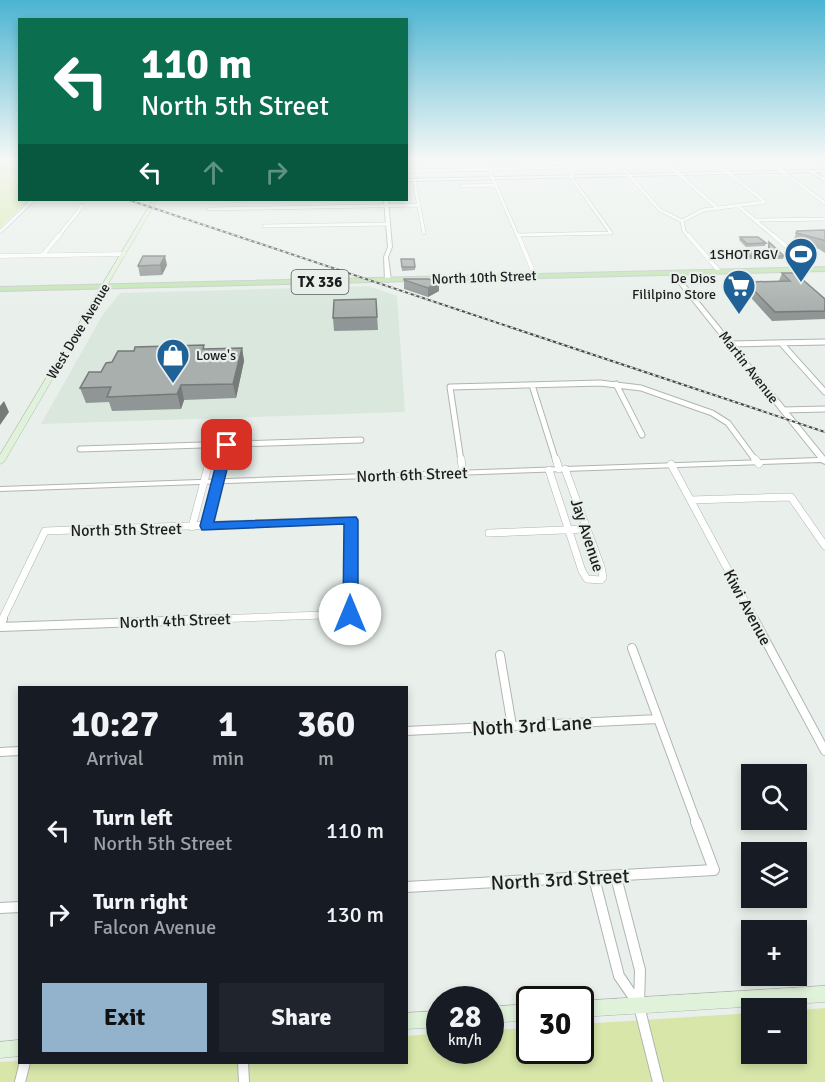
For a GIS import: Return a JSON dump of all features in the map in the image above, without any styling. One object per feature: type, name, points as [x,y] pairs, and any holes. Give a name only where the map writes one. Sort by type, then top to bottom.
[{"type":"main road","name":"West Dove Avenue","points":[[0,462],[149,209]]},
{"type":"main road","name":"North 10th Street","points":[[0,289],[825,269]]},
{"type":"main road","points":[[594,1008],[825,994]]},
{"type":"main road","points":[[408,1021],[426,1020]]},
{"type":"main road","points":[[0,1050],[18,1048]]},
{"type":"street","points":[[0,232],[23,209]]},
{"type":"street","points":[[42,256],[58,238],[65,224],[77,215],[80,209]]},
{"type":"street","points":[[387,209],[390,247],[386,256],[387,280]]},
{"type":"street","points":[[420,209],[424,233]]},
{"type":"street","points":[[506,209],[535,276]]},
{"type":"street","points":[[517,235],[612,234],[595,209]]},
{"type":"street","points":[[660,209],[682,221]]},
{"type":"street","points":[[682,221],[705,209]]},
{"type":"street","points":[[742,209],[813,269]]},
{"type":"street","points":[[755,220],[825,219]]},
{"type":"street","points":[[682,221],[684,231],[719,272]]},
{"type":"street","points":[[264,226],[388,224]]},
{"type":"street","points":[[0,256],[124,254]]},
{"type":"street","name":"Martin Avenue","points":[[673,273],[824,461]]},
{"type":"street","points":[[732,344],[825,342]]},
{"type":"street","points":[[781,344],[825,392]]},
{"type":"street","points":[[616,384],[642,435]]},
{"type":"street","points":[[464,473],[450,387],[616,384],[640,388],[712,413],[735,431],[759,464]]},
{"type":"street","name":"Jay Avenue","points":[[532,385],[603,573],[603,577],[597,581],[587,579],[584,575],[549,470]]},
{"type":"street","points":[[783,410],[825,409]]},
{"type":"street","points":[[80,449],[361,440]]},
{"type":"street","points":[[206,526],[227,445]]},
{"type":"street","points":[[192,527],[213,446]]},
{"type":"street","name":"North 6th Street","points":[[0,489],[671,464],[824,461]]},
{"type":"street","name":"Kiwi Avenue","points":[[671,464],[825,750]]},
{"type":"street","points":[[691,500],[790,497],[825,546]]},
{"type":"street","name":"North 5th Street","points":[[0,626],[45,531],[351,520],[350,614]]},
{"type":"street","points":[[489,533],[587,529]]},
{"type":"street","name":"North 4th Street","points":[[0,626],[350,614]]},
{"type":"street","points":[[632,648],[658,719]]},
{"type":"street","points":[[500,655],[512,726]]},
{"type":"street","name":"Noth 3rd Lane","points":[[408,731],[658,719]]},
{"type":"street","name":"North 3rd Street","points":[[408,887],[714,870],[658,719]]},
{"type":"street","points":[[0,752],[18,752]]},
{"type":"street","points":[[616,877],[640,970],[639,1005],[658,1082]]},
{"type":"street","points":[[594,878],[619,976],[639,1005]]},
{"type":"street","points":[[0,908],[18,907]]},
{"type":"street","points":[[20,1082],[24,1064]]},
{"type":"street","points":[[243,1064],[244,1082]]},
{"type":"shaded area","points":[[369,286],[397,296],[405,412],[41,424],[102,316],[120,293]]},
{"type":"green space","points":[[0,209],[19,209],[0,228]]},
{"type":"green space","points":[[825,1008],[825,1082],[0,1082],[0,1062],[18,1061],[18,1064],[408,1064],[408,1036],[426,1034],[426,1064],[504,1064],[504,1029],[516,1029],[516,1064],[594,1064],[594,1023],[741,1014],[741,1064],[807,1064],[807,1009]]},
{"type":"building","points":[[825,230],[825,241],[796,233],[797,231]]},
{"type":"building","points":[[740,237],[758,237],[766,243],[747,244]]},
{"type":"building","points":[[769,242],[784,256],[750,256],[749,252],[769,249]]},
{"type":"building","points":[[143,256],[165,256],[160,265],[138,266]]},
{"type":"building","points":[[401,259],[414,259],[415,267],[402,267]]},
{"type":"building","points":[[782,273],[795,273],[825,299],[825,311],[775,312],[746,282],[790,281]]},
{"type":"building","points":[[404,279],[428,279],[439,282],[428,288]]},
{"type":"building","points":[[376,299],[377,317],[333,318],[334,300]]},
{"type":"building","name":"Lowe's","points":[[204,345],[203,349],[242,348],[233,384],[181,385],[177,394],[107,397],[111,387],[80,388],[89,372],[101,372],[106,363],[112,362],[118,351],[134,351],[135,347]]},
{"type":"railway","points":[[157,209],[825,432]]},
{"type":"place","name":"1SHOT RGV","points":[[801,283]]},
{"type":"place","name":"De Dios Fililpino Store","points":[[739,315]]},
{"type":"place","name":"Lowe's","points":[[173,384]]},
{"type":"route","points":[[227,445],[206,526],[351,520],[350,614]]}]
